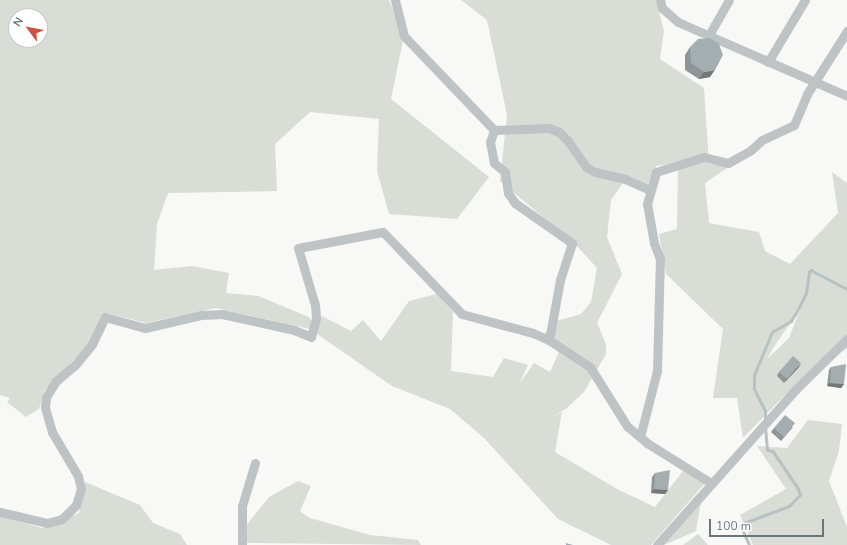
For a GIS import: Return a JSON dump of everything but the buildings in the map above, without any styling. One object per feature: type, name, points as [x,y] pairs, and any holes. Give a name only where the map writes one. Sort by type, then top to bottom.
[{"type":"street","points":[[395,0],[404,36],[494,130],[549,128],[559,132],[568,141],[586,167],[650,190]]},
{"type":"street","points":[[660,0],[668,16],[847,96]]},
{"type":"street","points":[[709,35],[729,0]]},
{"type":"street","points":[[768,62],[805,0]]},
{"type":"street","points":[[640,437],[657,371],[661,276],[660,259],[654,243],[647,204],[650,190],[660,169],[704,156],[728,163],[751,150],[762,140],[794,125],[794,118],[815,81],[847,31]]},
{"type":"street","points":[[494,130],[490,142],[494,163],[505,172],[508,193],[515,203],[572,243],[560,280],[549,340]]},
{"type":"street","points":[[0,512],[47,523],[62,519],[76,505],[81,488],[78,476],[52,432],[45,407],[46,397],[56,381],[83,356],[101,329],[105,317],[145,328],[201,315],[222,314],[294,330],[311,336],[316,318],[315,305],[298,248],[383,232],[462,314],[549,340],[590,367],[627,426],[640,437],[711,483]]},
{"type":"street","points":[[657,545],[795,390],[847,339]]},
{"type":"street","points":[[242,545],[242,506],[255,463]]},
{"type":"shaded area","points":[[0,0],[389,0],[404,36],[391,99],[489,177],[457,219],[389,214],[377,171],[379,119],[310,112],[275,144],[277,191],[168,193],[157,224],[154,270],[192,266],[229,273],[226,293],[258,296],[309,317],[312,322],[310,329],[216,308],[146,323],[107,313],[84,350],[44,391],[39,409],[26,417],[7,402],[10,398],[0,395]]},
{"type":"shaded area","points":[[461,0],[656,0],[664,31],[660,59],[704,88],[709,164],[730,166],[705,183],[709,223],[759,232],[765,251],[790,264],[838,213],[832,172],[847,183],[847,348],[785,395],[743,438],[737,398],[713,398],[723,329],[666,274],[659,234],[677,229],[678,163],[656,166],[648,184],[625,180],[611,200],[607,237],[622,274],[597,323],[606,344],[606,354],[584,392],[567,408],[546,421],[562,412],[555,452],[617,489],[655,507],[683,471],[705,483],[651,545],[611,545],[558,519],[484,438],[450,409],[392,386],[317,334],[317,325],[322,316],[351,331],[363,320],[381,341],[409,301],[437,294],[453,312],[451,371],[493,377],[504,358],[528,365],[519,384],[534,363],[550,372],[559,352],[540,340],[553,322],[581,314],[591,302],[597,268],[575,244],[500,181],[507,115],[487,20]],"holes":[[[800,310],[789,338],[767,359],[777,342]]]},
{"type":"shaded area","points":[[808,420],[842,424],[839,451],[829,481],[847,527],[847,545],[753,545],[740,515],[786,489],[757,446],[787,448]]},
{"type":"shaded area","points":[[298,481],[311,486],[300,511],[310,518],[370,535],[418,540],[421,545],[246,543],[245,527],[269,497]]},
{"type":"shaded area","points":[[85,482],[140,505],[153,523],[180,534],[187,545],[0,545],[0,516],[42,528],[68,518],[79,513]]},
{"type":"shaded area","points":[[701,501],[696,531],[664,545]]},
{"type":"shaded area","points":[[698,534],[708,545],[683,545]]},
{"type":"waterway","points":[[765,419],[765,411],[754,389],[754,375],[772,332],[791,321],[796,313],[806,293],[809,272],[811,270],[847,289]]},
{"type":"waterway","points":[[749,545],[741,527],[744,523],[789,506],[800,495],[798,489],[773,452],[767,450],[765,428]]}]
